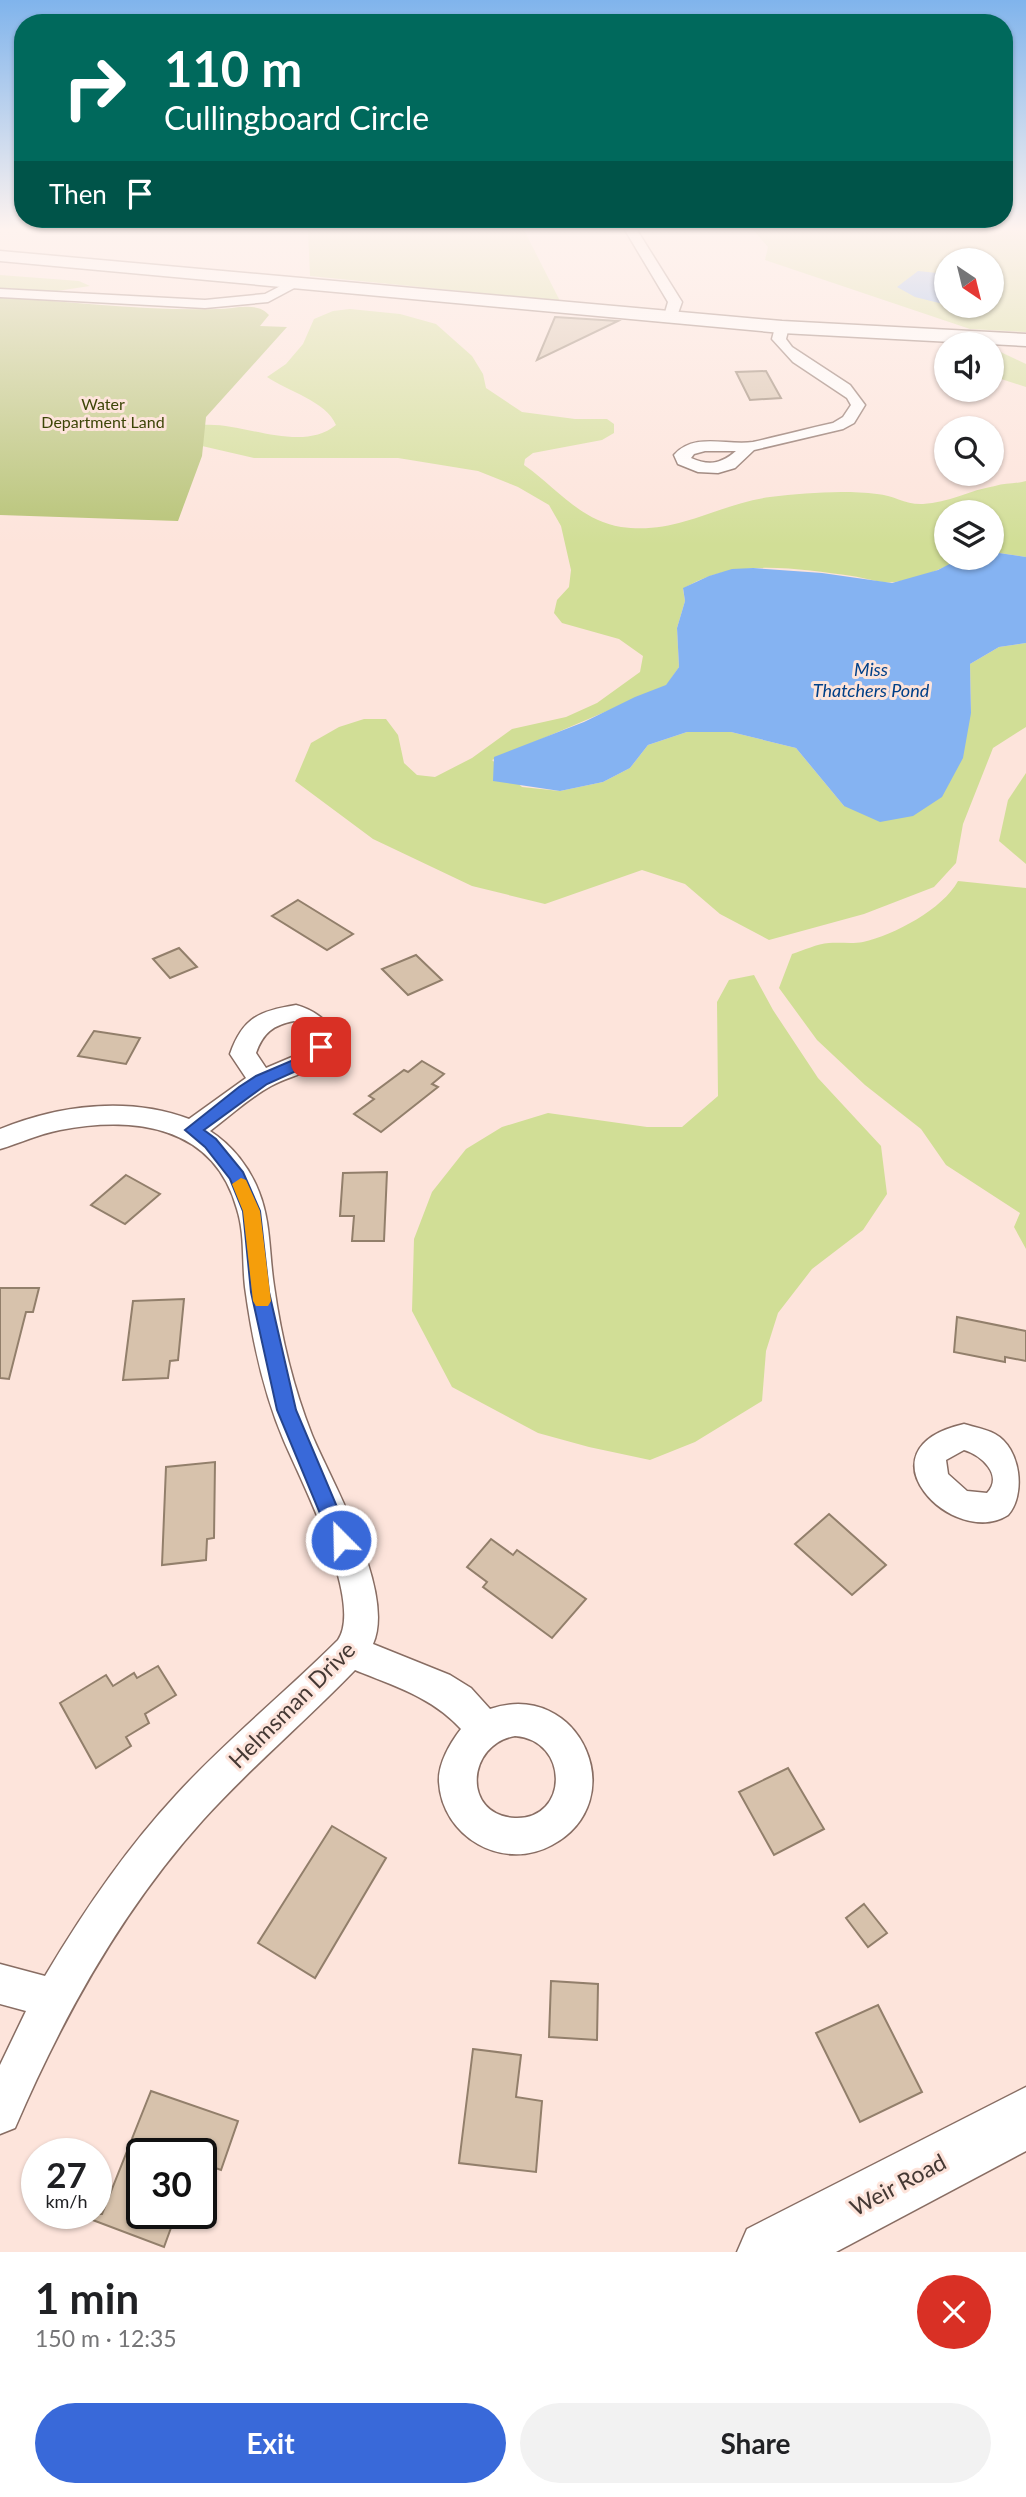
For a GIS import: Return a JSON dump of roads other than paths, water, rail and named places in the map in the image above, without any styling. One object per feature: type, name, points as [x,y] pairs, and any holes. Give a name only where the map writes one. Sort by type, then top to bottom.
[{"type":"main road","points":[[934,335],[1026,340]]},
{"type":"main road","name":"Weir Road","points":[[771,2252],[1026,2118]]},
{"type":"street","points":[[749,447],[838,426],[849,420],[858,405],[850,390],[789,354],[779,339],[780,335]]},
{"type":"street","points":[[193,1130],[261,1080]]},
{"type":"street","name":"Helmsman Drive","points":[[0,1140],[59,1119],[96,1115],[155,1116],[193,1130],[211,1143],[237,1177],[252,1211],[260,1292],[286,1410],[355,1571],[362,1608],[360,1636],[350,1651],[190,1807],[129,1881],[87,1941],[54,1999],[30,2044],[0,2113]]},
{"type":"street","points":[[350,1651],[438,1687],[458,1700],[485,1728]]},
{"type":"street","points":[[0,1984],[54,1999]]},
{"type":"water","name":"Miss Thatchers Pond","points":[[1004,554],[1026,557],[1026,643],[999,647],[970,664],[971,713],[963,758],[942,797],[913,816],[880,822],[844,806],[796,748],[731,732],[687,732],[648,745],[630,768],[603,782],[560,791],[493,781],[494,757],[584,722],[666,685],[679,667],[677,628],[685,601],[683,588],[732,569],[753,568],[822,573],[892,583],[938,570],[1004,570]]},
{"type":"park label","name":"Water Department Land","points":[[103,413]]}]
